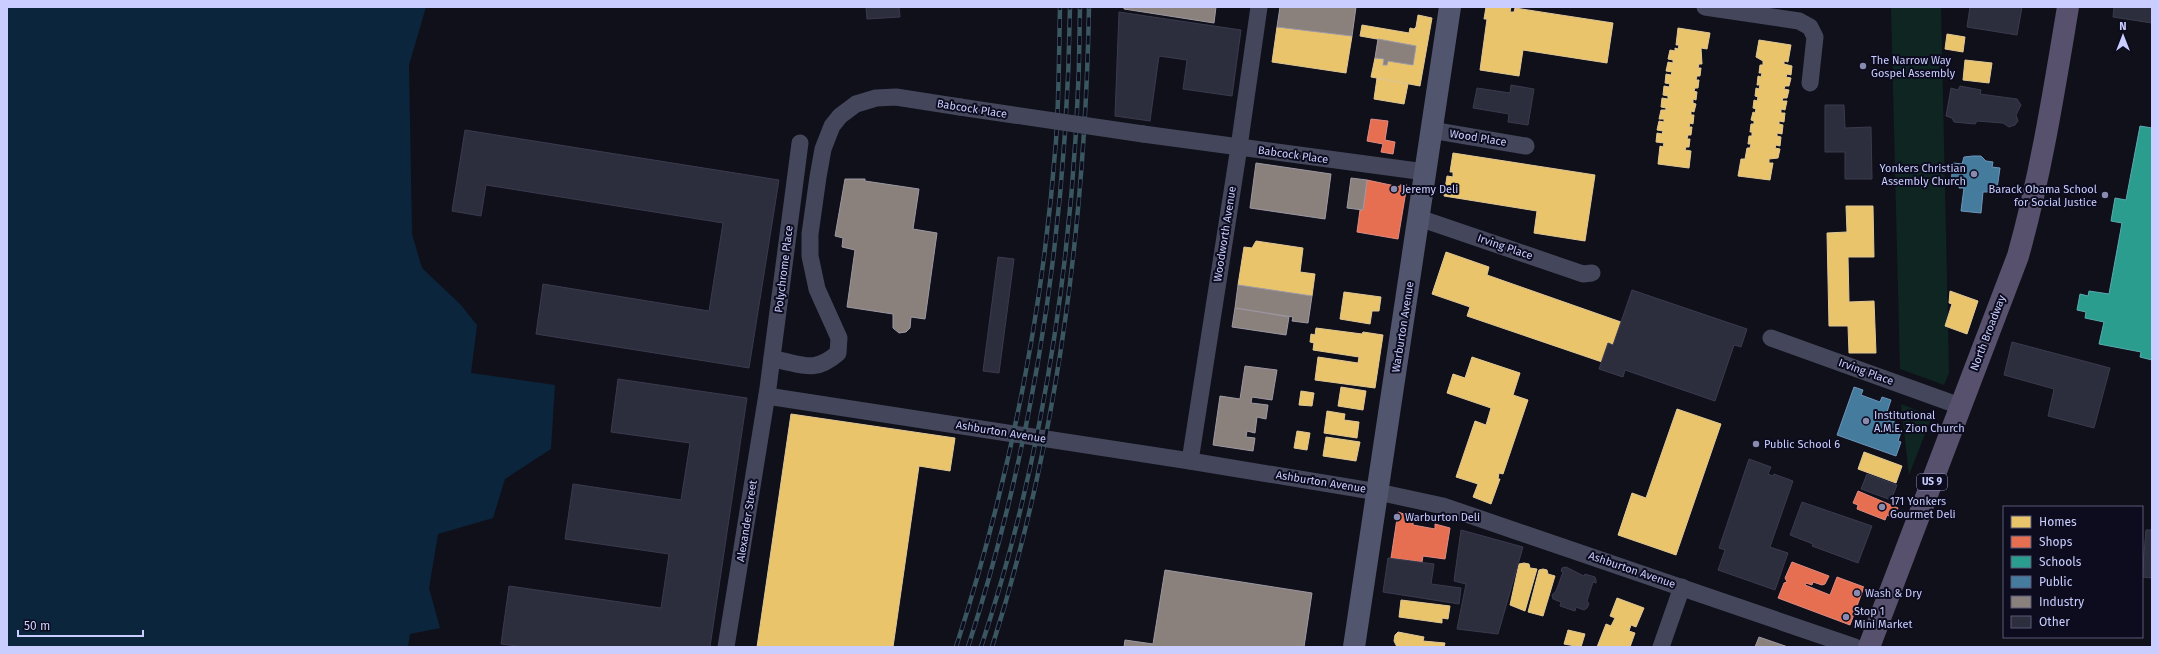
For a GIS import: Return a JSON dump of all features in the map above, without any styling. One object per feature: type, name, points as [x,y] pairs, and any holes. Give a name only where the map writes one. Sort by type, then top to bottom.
[{"type":"main road","name":"North Broadway","points":[[1869,647],[2018,256],[2029,217],[2046,139],[2068,7]]},
{"type":"street","name":"Woodworth Avenue","points":[[1190,461],[1239,148],[1259,7]]},
{"type":"street","name":"Warburton Avenue","points":[[1354,647],[1419,218],[1430,130],[1450,7]]},
{"type":"street","points":[[1705,7],[1798,21],[1810,27],[1815,37],[1810,83]]},
{"type":"street","name":"Babcock Place","points":[[772,358],[811,367],[827,363],[838,353],[839,338],[817,289],[810,256],[810,234],[823,149],[832,126],[840,116],[856,104],[876,98],[896,97],[1239,148],[1425,172]]},
{"type":"street","name":"Wood Place","points":[[1430,130],[1526,146]]},
{"type":"street","name":"Polychrome Place","points":[[767,396],[800,143]]},
{"type":"street","name":"Irving Place","points":[[1419,218],[1583,274],[1592,273]]},
{"type":"street","points":[[788,232],[810,234]]},
{"type":"street","name":"Irving Place","points":[[1771,338],[1960,406]]},
{"type":"street","name":"Ashburton Avenue","points":[[767,396],[1190,461],[1378,492],[1443,506],[1474,515],[1855,647]]},
{"type":"street","name":"Alexander Street","points":[[726,647],[767,396]]},
{"type":"street","points":[[1661,647],[1682,587]]},
{"type":"green space","points":[[1891,7],[1941,7],[1949,373],[1944,385],[1900,369]]},
{"type":"green space","points":[[1901,404],[1932,416],[1909,475]]},
{"type":"water","points":[[7,7],[426,7],[409,65],[412,234],[422,268],[460,304],[477,325],[471,373],[555,385],[551,449],[505,479],[493,518],[438,534],[429,588],[440,628],[410,634],[408,647],[7,647]]},
{"type":"building: Homes","points":[[1486,7],[1511,7],[1510,12],[1514,12],[1515,8],[1613,23],[1607,63],[1523,50],[1519,76],[1480,70],[1487,19],[1484,19]]},
{"type":"building: Homes","points":[[1418,15],[1432,18],[1420,86],[1371,77],[1375,58],[1384,59],[1383,65],[1387,65],[1388,61],[1413,65],[1416,46],[1360,36],[1362,25],[1409,33],[1410,28],[1414,29],[1416,27]]},
{"type":"building: Homes","points":[[1277,27],[1352,36],[1346,73],[1272,62]]},
{"type":"building: Homes","points":[[1678,28],[1710,33],[1707,49],[1701,48],[1702,64],[1699,64],[1698,68],[1701,68],[1700,76],[1697,76],[1696,80],[1699,80],[1698,88],[1695,88],[1694,91],[1697,92],[1696,100],[1693,99],[1693,103],[1696,104],[1694,112],[1691,111],[1691,115],[1694,115],[1693,124],[1690,123],[1689,127],[1692,127],[1691,135],[1688,135],[1687,139],[1690,139],[1689,147],[1686,147],[1685,150],[1691,151],[1689,168],[1658,164],[1660,146],[1663,147],[1664,143],[1656,142],[1657,133],[1662,134],[1663,131],[1657,130],[1659,121],[1664,122],[1664,119],[1659,119],[1661,110],[1666,110],[1666,108],[1661,107],[1662,98],[1668,99],[1668,96],[1663,95],[1664,86],[1669,87],[1670,84],[1665,83],[1666,74],[1671,75],[1672,72],[1666,71],[1668,62],[1673,63],[1673,60],[1668,59],[1670,50],[1675,51],[1675,48],[1678,49],[1679,45],[1676,45]]},
{"type":"building: Homes","points":[[1947,34],[1965,37],[1963,52],[1945,49]]},
{"type":"building: Homes","points":[[1759,40],[1791,45],[1788,62],[1784,61],[1784,64],[1792,66],[1791,75],[1787,74],[1786,77],[1791,78],[1789,86],[1785,86],[1784,89],[1789,90],[1787,98],[1783,98],[1782,101],[1787,101],[1785,110],[1781,109],[1781,113],[1785,113],[1784,122],[1779,121],[1779,124],[1783,125],[1782,134],[1777,133],[1777,136],[1781,137],[1780,146],[1776,145],[1775,148],[1780,149],[1778,158],[1769,159],[1769,163],[1773,163],[1770,180],[1738,176],[1741,159],[1745,159],[1747,148],[1750,148],[1751,144],[1748,144],[1749,136],[1752,136],[1752,132],[1750,132],[1751,124],[1754,124],[1754,121],[1751,120],[1753,112],[1755,113],[1756,109],[1753,108],[1754,100],[1757,101],[1758,97],[1755,96],[1756,88],[1759,89],[1760,85],[1757,85],[1758,76],[1761,77],[1762,73],[1759,73],[1760,65],[1763,65],[1763,61],[1756,57]]},
{"type":"building: Homes","points":[[1965,60],[1992,63],[1989,83],[1963,80]]},
{"type":"building: Homes","points":[[1377,78],[1408,84],[1404,104],[1374,99]]},
{"type":"building: Homes","points":[[1453,153],[1595,175],[1585,241],[1534,233],[1537,211],[1444,196],[1447,176],[1453,177],[1453,172],[1450,172]]},
{"type":"building: Homes","points":[[1846,206],[1873,206],[1874,257],[1848,257],[1849,302],[1874,301],[1876,353],[1849,353],[1848,326],[1829,326],[1827,233],[1847,232]]},
{"type":"building: Homes","points":[[1256,241],[1303,248],[1300,272],[1315,274],[1312,296],[1238,285],[1244,247],[1252,248]]},
{"type":"building: Homes","points":[[1446,252],[1489,267],[1487,275],[1621,322],[1613,345],[1608,343],[1602,362],[1467,316],[1470,307],[1432,294]]},
{"type":"building: Homes","points":[[1950,291],[1978,301],[1967,334],[1945,326],[1952,304],[1949,303]]},
{"type":"building: Homes","points":[[1344,292],[1381,297],[1379,311],[1372,311],[1370,324],[1340,319]]},
{"type":"building: Homes","points":[[1316,328],[1383,335],[1375,388],[1315,380],[1318,357],[1358,363],[1359,357],[1313,350],[1314,343],[1310,342],[1311,334],[1315,335]]},
{"type":"building: Homes","points":[[1472,357],[1520,373],[1513,395],[1528,400],[1503,474],[1499,473],[1498,479],[1500,479],[1491,504],[1473,497],[1478,484],[1456,477],[1475,421],[1486,425],[1491,408],[1447,393],[1453,374],[1465,378]]},
{"type":"building: Homes","points":[[1341,387],[1366,391],[1363,410],[1338,406]]},
{"type":"building: Homes","points":[[1301,391],[1314,393],[1312,406],[1299,405]]},
{"type":"building: Homes","points":[[1677,409],[1721,424],[1676,555],[1618,535],[1632,493],[1646,498]]},
{"type":"building: Homes","points":[[1327,411],[1345,414],[1344,420],[1359,422],[1357,438],[1324,433]]},
{"type":"building: Homes","points":[[791,414],[955,438],[950,471],[919,466],[893,647],[757,647]]},
{"type":"building: Homes","points":[[1297,431],[1310,433],[1307,450],[1294,448]]},
{"type":"building: Homes","points":[[1326,437],[1360,442],[1356,461],[1323,456]]},
{"type":"building: Homes","points":[[1864,452],[1902,466],[1896,483],[1858,469]]},
{"type":"building: Homes","points":[[1519,564],[1529,564],[1530,568],[1537,569],[1525,611],[1510,605]]},
{"type":"building: Homes","points":[[1539,570],[1547,570],[1548,574],[1555,576],[1543,616],[1528,612]]},
{"type":"building: Homes","points":[[1617,598],[1644,608],[1636,627],[1631,625],[1629,631],[1635,633],[1630,647],[1597,647],[1606,624],[1611,626],[1615,618],[1610,616]]},
{"type":"building: Homes","points":[[1401,600],[1450,606],[1448,619],[1442,618],[1442,623],[1399,617]]},
{"type":"building: Homes","points":[[1568,630],[1585,634],[1581,647],[1564,644]]},
{"type":"building: Homes","points":[[1398,632],[1424,637],[1423,641],[1445,643],[1444,647],[1397,647],[1394,641],[1395,635]]},
{"type":"building: Shops","points":[[1371,119],[1388,121],[1385,140],[1395,142],[1393,154],[1381,152],[1383,144],[1367,141]]},
{"type":"building: Shops","points":[[1367,180],[1400,187],[1400,185],[1407,185],[1398,239],[1357,232],[1360,210],[1363,210]]},
{"type":"building: Shops","points":[[1858,491],[1898,508],[1894,518],[1887,515],[1885,520],[1857,509],[1858,505],[1853,503]]},
{"type":"building: Shops","points":[[1398,512],[1413,517],[1413,525],[1435,529],[1435,524],[1450,528],[1445,559],[1423,556],[1422,562],[1391,558]]},
{"type":"building: Shops","points":[[1792,562],[1829,576],[1825,584],[1822,585],[1813,582],[1812,585],[1806,583],[1805,585],[1830,595],[1837,577],[1864,587],[1850,625],[1778,598],[1784,583],[1787,582],[1785,578]]},
{"type":"building: Schools","points":[[2140,126],[2152,128],[2152,360],[2140,357],[2141,352],[2099,344],[2104,322],[2085,318],[2086,312],[2077,310],[2080,294],[2088,296],[2089,291],[2109,294],[2122,223],[2111,221],[2115,198],[2126,200]]},
{"type":"building: Public","points":[[1981,156],[1986,161],[1993,162],[1992,167],[2000,168],[1997,189],[1988,188],[1988,192],[1983,192],[1981,213],[1961,211],[1964,188],[1959,188],[1960,184],[1951,183],[1953,163],[1962,164],[1964,157]]},
{"type":"building: Public","name":"Institutional A.M.E. Zion Church","points":[[1854,387],[1863,390],[1861,395],[1880,402],[1882,397],[1891,400],[1885,418],[1897,423],[1895,429],[1901,432],[1898,441],[1901,442],[1896,456],[1837,435]]},
{"type":"building: Industry","points":[[1124,7],[1216,7],[1214,23],[1124,9]]},
{"type":"building: Industry","points":[[1280,7],[1356,7],[1352,36],[1277,27]]},
{"type":"building: Industry","points":[[1378,39],[1416,46],[1413,65],[1388,61],[1387,65],[1383,65],[1384,59],[1375,58]]},
{"type":"building: Industry","points":[[1256,163],[1331,174],[1325,219],[1250,208]]},
{"type":"building: Industry","points":[[1351,178],[1367,180],[1363,210],[1347,208]]},
{"type":"building: Industry","points":[[845,179],[865,179],[865,181],[919,189],[913,229],[937,233],[925,319],[911,317],[910,328],[906,332],[899,333],[893,328],[893,314],[847,307],[855,250],[842,247],[843,238],[835,236]]},
{"type":"building: Industry","points":[[1238,285],[1312,296],[1308,323],[1292,321],[1293,317],[1235,308]]},
{"type":"building: Industry","points":[[1235,308],[1289,317],[1286,335],[1232,327]]},
{"type":"building: Industry","points":[[1245,366],[1277,370],[1272,400],[1252,397],[1251,403],[1268,405],[1266,419],[1257,417],[1255,433],[1247,431],[1246,437],[1255,438],[1253,451],[1213,445],[1220,396],[1240,399]]},
{"type":"building: Industry","points":[[1165,570],[1312,593],[1304,647],[1124,647],[1125,640],[1153,644]]},
{"type":"building: Industry","points":[[1759,637],[1788,647],[1755,647]]},
{"type":"building: Other","points":[[866,7],[899,7],[900,17],[867,19]]},
{"type":"building: Other","points":[[1970,7],[2022,7],[2017,35],[1967,27]]},
{"type":"building: Other","points":[[2114,7],[2152,7],[2152,23],[2113,17]]},
{"type":"building: Other","points":[[1119,12],[1241,30],[1232,96],[1183,89],[1187,60],[1159,56],[1150,121],[1115,116]]},
{"type":"building: Other","points":[[1511,85],[1534,89],[1528,125],[1508,122],[1509,114],[1473,108],[1477,88],[1510,93]]},
{"type":"building: Other","points":[[1960,86],[1981,90],[1980,94],[2017,99],[2021,105],[2016,115],[2018,121],[2015,125],[2009,127],[2003,123],[1977,121],[1975,124],[1954,122],[1952,118],[1946,116],[1951,88],[1958,90]]},
{"type":"building: Other","points":[[1825,105],[1844,105],[1845,128],[1871,127],[1872,179],[1845,179],[1845,152],[1825,152]]},
{"type":"building: Other","points":[[465,130],[779,180],[749,368],[536,334],[543,284],[709,311],[723,223],[486,185],[481,216],[452,211]]},
{"type":"building: Other","points":[[998,257],[1014,259],[999,373],[983,371]]},
{"type":"building: Other","points":[[1632,290],[1747,329],[1741,347],[1734,345],[1715,401],[1625,370],[1623,377],[1599,369],[1608,343],[1613,345]]},
{"type":"building: Other","points":[[2012,342],[2110,368],[2094,428],[2048,416],[2054,389],[2004,375]]},
{"type":"building: Other","points":[[618,379],[747,398],[710,647],[524,647],[501,644],[509,586],[661,608],[669,554],[565,539],[573,484],[681,500],[690,443],[611,432]]},
{"type":"building: Other","points":[[1749,459],[1771,467],[1768,474],[1773,476],[1774,474],[1793,481],[1770,547],[1788,553],[1775,590],[1718,570],[1725,550],[1719,548]]},
{"type":"building: Other","points":[[1867,474],[1897,485],[1891,500],[1861,489]]},
{"type":"building: Other","points":[[1802,502],[1872,526],[1858,563],[1812,546],[1813,544],[1790,535]]},
{"type":"building: Other","points":[[1461,530],[1523,547],[1498,634],[1457,629],[1466,584],[1454,581]]},
{"type":"building: Other","points":[[2146,530],[2152,530],[2152,578],[2143,577]]},
{"type":"building: Other","points":[[1388,558],[1434,564],[1431,584],[1461,588],[1459,604],[1383,592]]},
{"type":"building: Other","points":[[1566,567],[1584,576],[1585,574],[1595,577],[1596,583],[1593,582],[1587,601],[1589,604],[1584,610],[1576,607],[1575,611],[1560,606],[1561,602],[1553,599],[1552,595],[1556,591],[1563,572],[1561,571],[1562,568]]},
{"type":"railway","points":[[956,647],[975,585],[1008,460],[1033,333],[1050,205],[1056,141],[1060,7]]},
{"type":"railway","points":[[968,647],[1012,490],[1029,411],[1043,331],[1054,250],[1062,169],[1068,88],[1070,7]]},
{"type":"railway","points":[[981,647],[1025,492],[1042,412],[1055,331],[1066,249],[1074,168],[1080,7]]},
{"type":"railway","points":[[992,647],[1015,569],[1034,490],[1051,411],[1064,331],[1074,250],[1081,169],[1089,7]]},
{"type":"place","name":"The Narrow Way Gospel Assembly","points":[[1863,66]]},
{"type":"place","name":"Yonkers Christian Assembly Church","points":[[1974,174]]},
{"type":"place","name":"Jeremy Deli","points":[[1394,189]]},
{"type":"place","name":"Barack Obama School for Social Justice","points":[[2105,195]]},
{"type":"place","name":"Institutional A.M.E. Zion Church","points":[[1866,421]]},
{"type":"place","name":"Public School 6","points":[[1756,444]]},
{"type":"place","name":"171 Yonkers Gourmet Deli","points":[[1882,507]]},
{"type":"place","name":"Warburton Deli","points":[[1397,517]]},
{"type":"place","name":"Wash & Dry","points":[[1857,593]]},
{"type":"place","name":"Stop 1 Mini Market","points":[[1846,617]]}]
